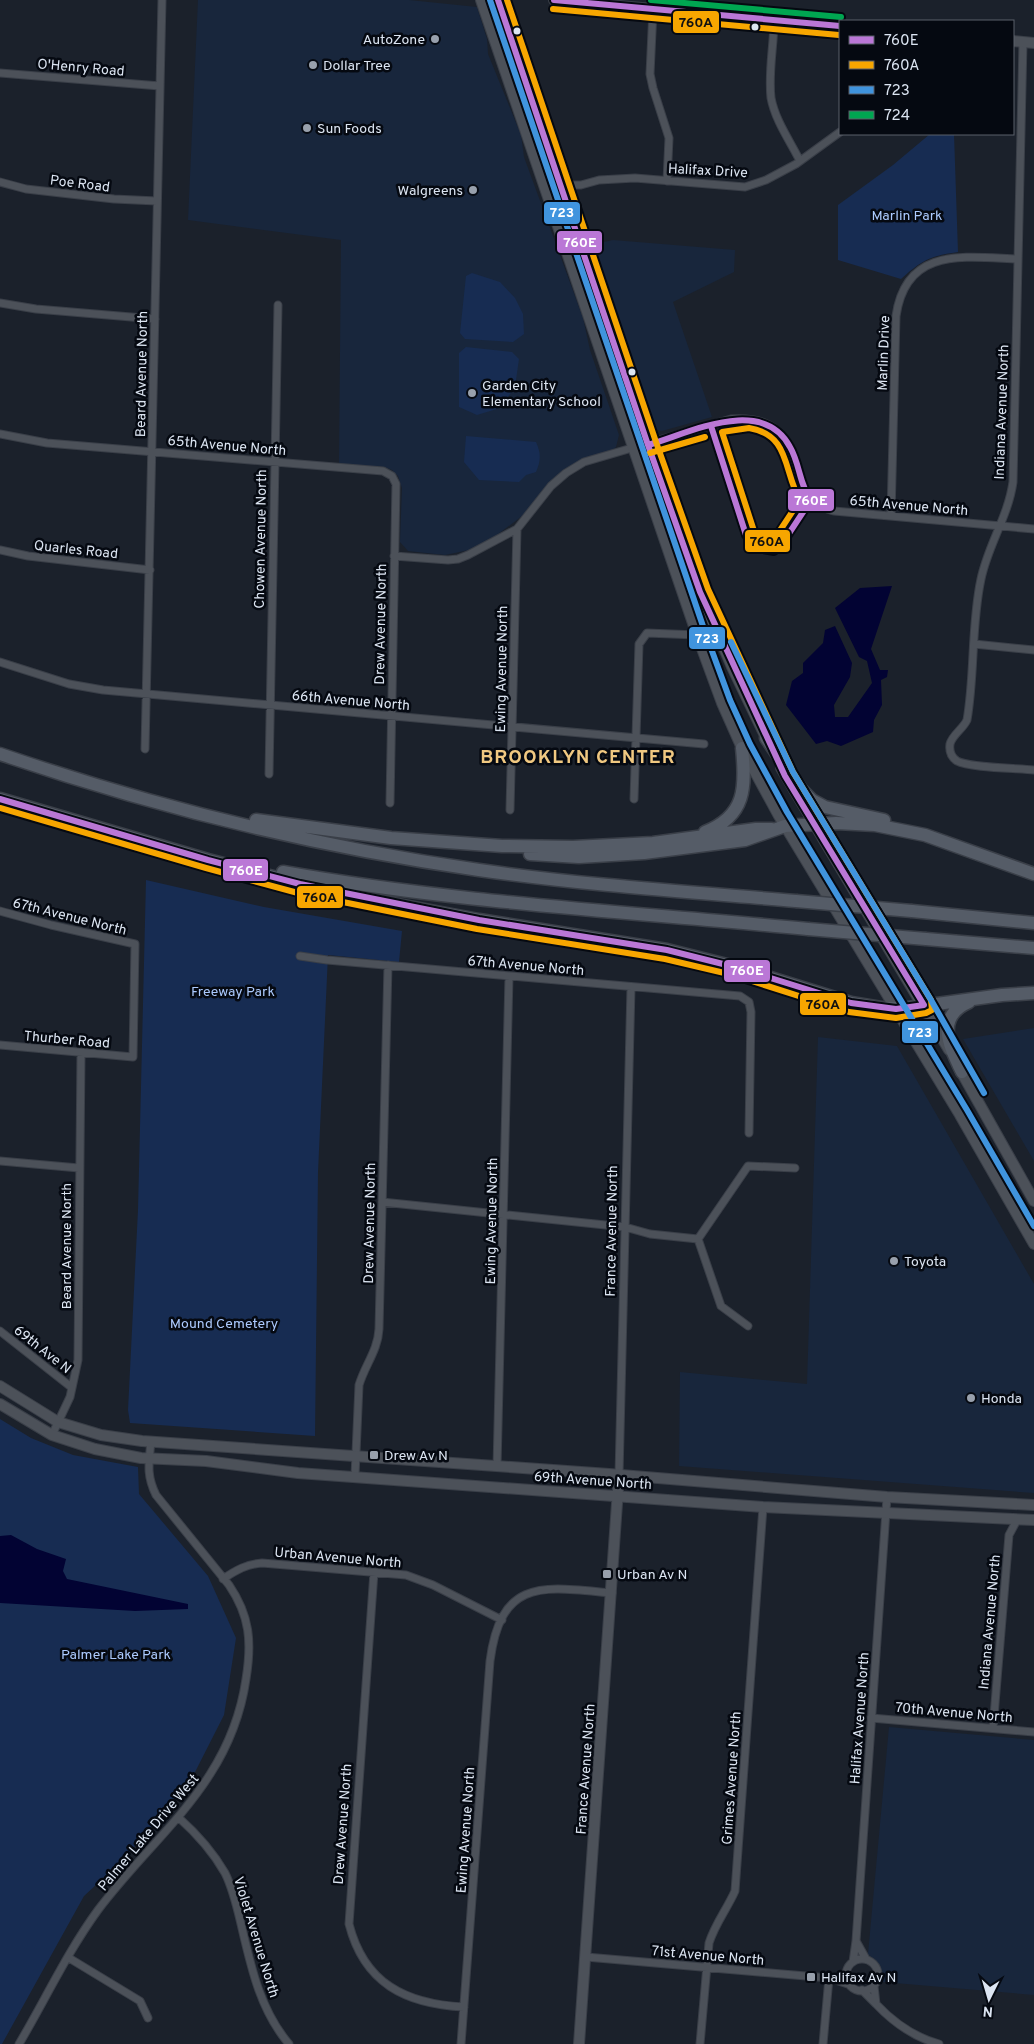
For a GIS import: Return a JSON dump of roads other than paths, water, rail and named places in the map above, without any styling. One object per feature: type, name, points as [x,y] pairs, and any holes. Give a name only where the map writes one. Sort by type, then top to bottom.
[{"type":"highway","points":[[766,738],[801,789],[819,804],[926,831],[953,840],[987,857]]},
{"type":"highway","points":[[690,838],[720,825],[736,809],[743,791],[744,768],[742,748]]},
{"type":"highway","points":[[0,754],[70,777],[175,806],[334,844],[463,868],[561,880],[1034,923]]},
{"type":"highway","points":[[0,799],[208,860],[300,884],[479,920],[667,950],[760,975],[834,999],[869,1006],[896,1009],[1034,993]]},
{"type":"highway","points":[[175,806],[372,836],[502,846],[601,847],[756,829],[772,829]]},
{"type":"highway","points":[[502,846],[528,854],[579,857],[612,856],[745,840],[785,826],[863,824],[892,828],[942,840],[1034,874]]},
{"type":"highway","points":[[144,841],[272,870],[376,888],[808,929],[1034,948]]},
{"type":"highway","points":[[962,1072],[952,1050],[948,1034],[948,1024],[953,1013],[958,1008],[978,998]]},
{"type":"street","name":"Beard Avenue North","points":[[145,749],[162,0]]},
{"type":"street","points":[[481,0],[632,450],[722,703],[742,748],[785,826],[896,1009],[1034,1244]]},
{"type":"street","points":[[498,0],[648,445],[700,592],[732,667],[785,776],[924,1005],[1034,1201]]},
{"type":"street","points":[[556,0],[629,4],[653,10],[839,26]]},
{"type":"street","points":[[653,10],[650,74],[669,138],[667,181]]},
{"type":"street","points":[[774,20],[771,98],[775,111],[800,161]]},
{"type":"street","name":"Indiana Avenue North","points":[[1023,42],[1013,482],[1010,497],[993,540],[981,580],[967,720],[964,728],[950,742],[949,750],[951,756],[964,764],[1034,770]]},
{"type":"street","name":"O'Henry Road","points":[[0,73],[160,86]]},
{"type":"street","name":"Halifax Drive","points":[[560,185],[581,185],[616,178],[745,187],[766,180],[800,161],[839,133]]},
{"type":"street","name":"Poe Road","points":[[0,182],[26,189],[114,200],[157,201]]},
{"type":"street","name":"Marlin Drive","points":[[891,516],[896,316],[903,290],[920,270],[933,262],[946,258],[1018,259]]},
{"type":"street","points":[[0,303],[36,309],[155,319]]},
{"type":"street","name":"Chowen Avenue North","points":[[269,774],[278,305]]},
{"type":"street","name":"65th Avenue North","points":[[394,556],[438,560],[458,559],[517,529],[551,486],[566,473],[584,462],[632,450],[731,420],[747,418],[761,421],[783,436],[790,447],[807,495],[814,503],[834,511],[1034,529]]},
{"type":"street","name":"65th Avenue North","points":[[0,434],[47,443],[383,472],[392,476]]},
{"type":"street","name":"Drew Avenue North","points":[[390,803],[396,484],[392,476]]},
{"type":"street","name":"Ewing Avenue North","points":[[510,810],[517,529]]},
{"type":"street","name":"Quarles Road","points":[[0,550],[28,556],[150,570]]},
{"type":"street","points":[[634,799],[637,653],[639,644],[647,633],[697,635]]},
{"type":"street","points":[[974,644],[1034,650]]},
{"type":"street","name":"66th Avenue North","points":[[0,662],[69,684],[103,690],[704,744]]},
{"type":"street","name":"67th Avenue North","points":[[0,911],[50,925],[135,944],[133,1057]]},
{"type":"street","name":"67th Avenue North","points":[[300,956],[740,996],[749,1002],[751,1012],[748,1133]]},
{"type":"street","name":"Drew Avenue North","points":[[355,1476],[359,1385],[362,1373],[374,1352],[378,1340],[388,965]]},
{"type":"street","name":"Ewing Avenue North","points":[[497,1466],[509,976]]},
{"type":"street","name":"France Avenue North","points":[[579,2044],[619,1496],[631,987]]},
{"type":"street","name":"Thurber Road","points":[[0,1046],[133,1057]]},
{"type":"street","name":"Beard Avenue North","points":[[52,1435],[70,1397],[78,1360],[81,1053]]},
{"type":"street","points":[[0,1161],[79,1168]]},
{"type":"street","points":[[698,1239],[748,1166],[795,1168]]},
{"type":"street","points":[[382,1202],[625,1227],[650,1234],[698,1239]]},
{"type":"street","points":[[698,1239],[721,1306],[748,1326]]},
{"type":"street","name":"69th Ave N","points":[[0,1332],[72,1387]]},
{"type":"street","name":"69th Avenue North","points":[[0,1386],[58,1422],[102,1435],[151,1441],[619,1475],[887,1497],[1034,1505]]},
{"type":"street","name":"69th Avenue North","points":[[0,1404],[52,1435],[95,1449],[141,1458],[206,1461],[298,1473],[764,1507],[1034,1520]]},
{"type":"street","name":"Palmer Lake Drive West","points":[[19,2044],[98,1911],[201,1790],[216,1768],[228,1745],[244,1696],[249,1636],[239,1600],[156,1495],[150,1484],[148,1473],[151,1441]]},
{"type":"street","name":"Halifax Avenue North","points":[[853,1962],[887,1497]]},
{"type":"street","name":"Grimes Avenue North","points":[[700,2044],[706,1954],[713,1932],[735,1891],[764,1507]]},
{"type":"street","name":"Indiana Avenue North","points":[[993,1728],[1009,1535],[1016,1520]]},
{"type":"street","name":"Urban Avenue North","points":[[223,1579],[241,1567],[262,1563],[406,1575],[502,1620]]},
{"type":"street","name":"Drew Avenue North","points":[[374,1572],[349,1924],[358,1953],[367,1966],[390,1987],[408,1996],[428,2002],[464,2007]]},
{"type":"street","points":[[502,1620],[515,1601],[537,1589],[559,1588],[612,1593]]},
{"type":"street","name":"Ewing Avenue North","points":[[461,2044],[490,1661],[492,1645],[502,1620]]},
{"type":"street","name":"70th Avenue North","points":[[871,1718],[1034,1732]]},
{"type":"street","name":"Violet Avenue North","points":[[178,1817],[201,1840],[225,1874],[260,1995],[270,2017],[289,2044]]},
{"type":"street","points":[[856,1941],[866,1959],[874,1964],[878,1972],[874,1986],[876,2004]]},
{"type":"street","name":"71st Avenue North","points":[[586,1957],[829,1978],[851,1985]]},
{"type":"street","points":[[69,1958],[140,2001],[148,2018]]},
{"type":"street","points":[[866,1959],[853,1962],[847,1971],[848,1981],[851,1985],[862,1990],[900,2026],[915,2035],[939,2044]]},
{"type":"street","name":"71st Avenue North","points":[[829,1978],[847,1971]]},
{"type":"street","points":[[823,2044],[829,1978]]},
{"type":"street","points":[[862,1990],[874,1986]]},
{"type":"place","name":"AutoZone","points":[[435,39]]},
{"type":"place","name":"Dollar Tree","points":[[313,65]]},
{"type":"place","name":"Sun Foods","points":[[307,128]]},
{"type":"place","name":"Walgreens","points":[[473,190]]},
{"type":"place","name":"Garden City Elementary School","points":[[472,393]]},
{"type":"place","name":"Toyota","points":[[894,1261]]},
{"type":"place","name":"Honda","points":[[971,1398]]},
{"type":"place","name":"Drew Av N","points":[[374,1455]]},
{"type":"place","name":"Urban Av N","points":[[607,1574]]},
{"type":"place","name":"Halifax Av N","points":[[811,1977]]},
{"type":"district","name":"BROOKLYN CENTER","points":[[578,756]]},
{"type":"park label","name":"Marlin Park","points":[[907,215]]},
{"type":"park label","name":"Freeway Park","points":[[233,991]]},
{"type":"park label","name":"Mound Cemetery","points":[[224,1323]]},
{"type":"park label","name":"Palmer Lake Park","points":[[116,1654]]}]
